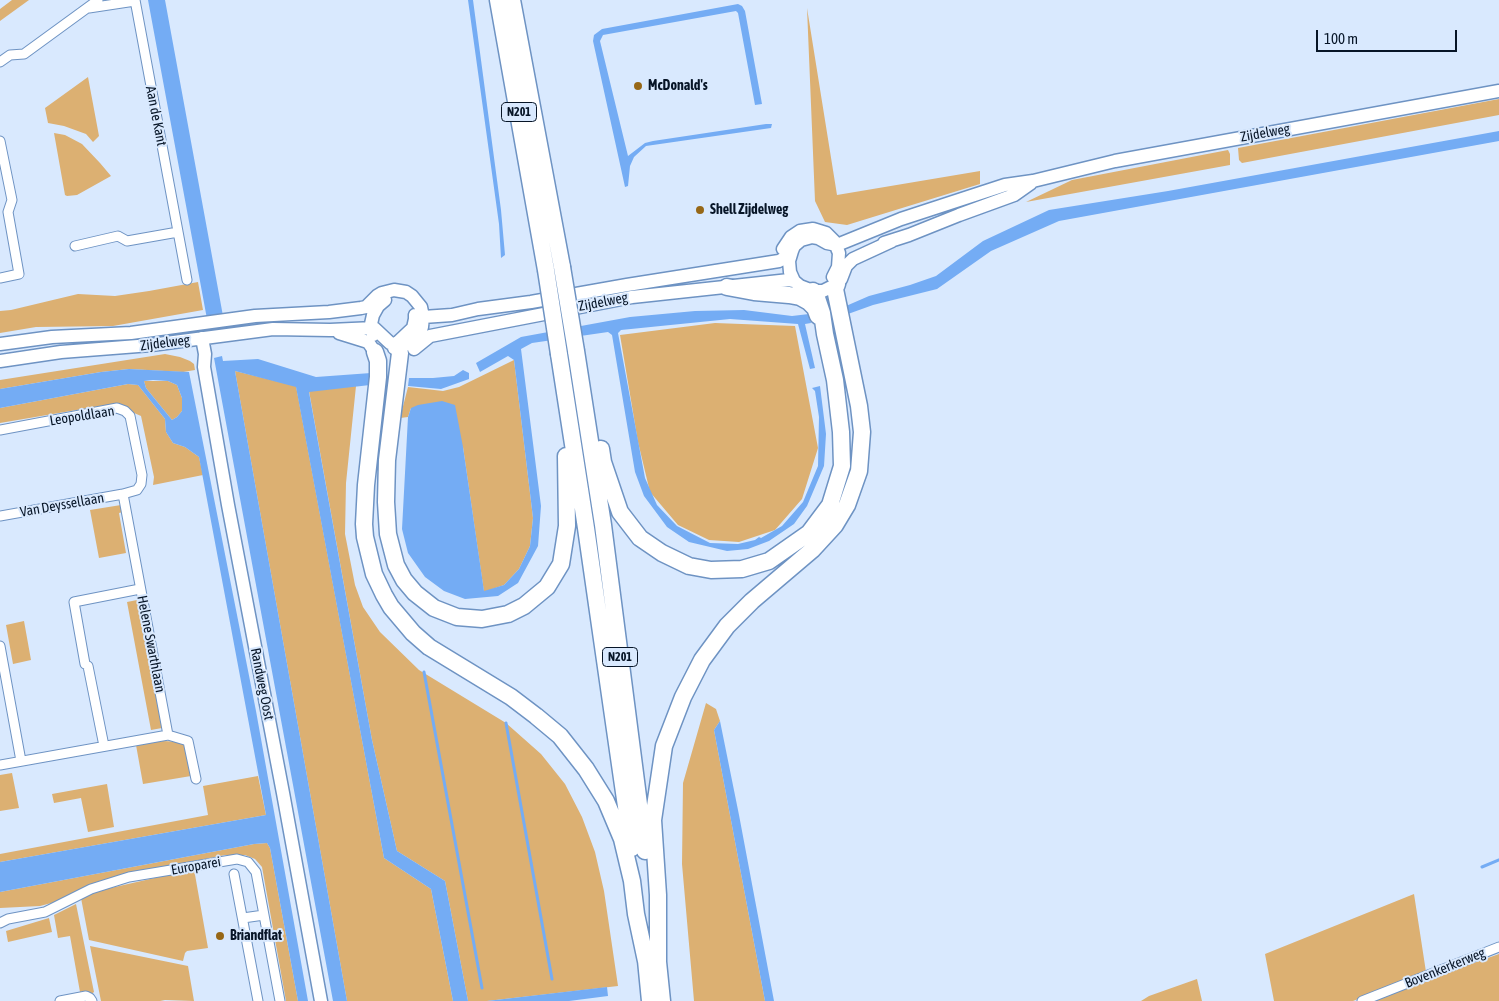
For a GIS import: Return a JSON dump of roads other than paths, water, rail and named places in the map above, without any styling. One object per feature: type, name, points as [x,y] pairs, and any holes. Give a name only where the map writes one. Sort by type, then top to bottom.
[{"type":"highway","name":"N201","points":[[498,0],[554,269],[592,405],[603,462],[620,512],[640,538],[662,553],[689,566],[711,570],[742,569],[769,561],[809,533],[830,504],[842,466],[835,380],[822,313],[817,298],[827,286]]},
{"type":"highway","name":"N201","points":[[512,0],[554,269],[559,354],[652,962]]},
{"type":"highway","name":"N201","points":[[650,1001],[658,896],[653,820],[664,746],[683,697],[702,660],[727,626],[752,601],[812,550],[835,526],[847,505],[859,471],[862,432],[859,406],[845,343],[836,322],[827,286]]},
{"type":"highway","name":"N201","points":[[727,287],[800,297],[815,308],[825,334]]},
{"type":"highway","name":"N201","points":[[389,346],[391,420],[386,484],[388,534],[396,565],[404,580],[415,593],[434,608],[457,617],[482,620],[508,614],[524,606],[547,587],[561,564],[567,526],[567,407]]},
{"type":"highway","name":"N201","points":[[389,346],[378,361],[378,377],[366,485],[365,537],[374,574],[384,595],[399,616],[429,647],[511,697],[536,716],[560,736],[586,770],[606,801],[622,839],[632,881],[636,914],[652,962],[662,1001]]},
{"type":"highway","name":"N201","points":[[576,350],[603,525],[636,775],[652,962]]},
{"type":"main road","name":"Zijdelweg","points":[[834,241],[1005,185],[1033,181],[1115,161],[1499,90]]},
{"type":"main road","name":"Zijdelweg","points":[[843,264],[843,257],[892,241],[959,214],[1014,195],[1033,181]]},
{"type":"main road","points":[[810,229],[816,229],[826,233],[834,241],[843,264],[841,279],[827,286],[800,286],[792,277],[789,266],[787,252],[791,237],[801,236],[810,229]]},
{"type":"main road","name":"Zijdelweg","points":[[420,313],[452,315],[627,284],[779,262],[787,252]]},
{"type":"main road","points":[[792,277],[797,273],[814,283],[824,282],[827,286]]},
{"type":"main road","name":"Zijdelweg","points":[[423,336],[480,327],[632,296],[789,280],[792,277]]},
{"type":"main road","points":[[396,294],[412,296],[420,313],[423,336],[416,348],[389,346],[372,319],[372,307],[396,294]]},
{"type":"main road","name":"Zijdelweg","points":[[0,344],[52,337],[130,333],[273,315],[329,312],[363,315],[372,307]]},
{"type":"main road","points":[[389,346],[413,328],[415,319],[420,313]]},
{"type":"main road","name":"Zijdelweg","points":[[0,361],[61,352],[150,345],[273,329],[330,330],[389,346]]},
{"type":"main road","name":"Zijdelweg","points":[[330,330],[368,342],[389,346]]},
{"type":"main road","name":"Randweg Oost","points":[[201,338],[205,354],[204,367],[228,505],[321,1001]]},
{"type":"street","points":[[0,62],[10,55],[24,54],[98,0]]},
{"type":"street","points":[[86,8],[135,1]]},
{"type":"street","name":"Aan de Kant","points":[[135,1],[187,280]]},
{"type":"street","points":[[0,141],[12,200],[8,212],[19,274],[0,278]]},
{"type":"street","points":[[75,246],[118,236],[127,241],[178,232]]},
{"type":"street","name":"Leopoldlaan","points":[[0,430],[117,408],[125,410],[130,416],[142,475],[141,484],[137,490],[123,494]]},
{"type":"street","name":"Van Deyssellaan","points":[[0,516],[123,494]]},
{"type":"street","name":"Helene Swarthlaan","points":[[123,494],[168,734]]},
{"type":"street","points":[[104,746],[74,602],[140,589]]},
{"type":"street","points":[[0,646],[21,761]]},
{"type":"street","points":[[0,765],[168,734],[188,740],[196,780]]},
{"type":"street","name":"Europarei","points":[[3,920],[45,912],[91,889],[129,877],[237,859],[248,862],[256,872],[280,1001]]},
{"type":"street","points":[[234,874],[258,1001]]},
{"type":"street","points":[[243,918],[264,915]]},
{"type":"street","name":"Bovenkerkerweg","points":[[1362,1001],[1499,947]]},
{"type":"street","points":[[60,1001],[86,996],[92,1001]]},
{"type":"water","points":[[148,0],[165,0],[223,316],[207,319]]},
{"type":"water","points":[[468,0],[473,0],[501,210],[505,255],[501,258],[499,224]]},
{"type":"water","points":[[738,4],[745,11],[762,104],[755,105],[738,13],[736,11],[603,35],[600,41],[628,156],[645,143],[653,141],[772,124],[771,128],[646,146],[634,157],[630,166],[628,186],[625,187],[593,41],[594,35],[602,29]]},
{"type":"water","points":[[1499,131],[1499,141],[1059,221],[991,251],[937,289],[873,305],[848,314],[846,306],[869,296],[936,276],[983,241],[1049,210],[1168,191]]},
{"type":"water","points":[[744,310],[792,316],[809,314],[811,323],[805,324],[815,368],[810,369],[798,324],[730,319],[621,330],[618,333],[645,478],[657,505],[677,526],[710,543],[738,544],[761,538],[782,526],[803,502],[818,466],[819,417],[815,391],[812,388],[820,386],[826,434],[824,466],[807,506],[794,524],[769,541],[748,549],[727,551],[689,542],[667,527],[644,496],[635,472],[612,335],[608,332],[532,343],[521,349],[541,506],[538,546],[518,583],[498,596],[465,599],[444,591],[425,577],[408,553],[402,529],[408,417],[411,408],[442,401],[455,405],[484,591],[504,585],[519,569],[530,546],[533,518],[514,360],[508,356],[480,372],[476,363],[521,337],[630,317],[695,311]]},
{"type":"water","points":[[222,356],[223,361],[258,359],[316,377],[371,373],[370,385],[309,392],[372,740],[397,851],[445,881],[468,1001],[453,1001],[431,889],[384,858],[296,387],[235,371],[347,1001],[333,1001],[214,358]]},
{"type":"water","points":[[129,369],[189,372],[256,711],[308,1001],[298,1001],[270,848],[267,843],[0,892],[0,862],[266,815],[199,457],[185,447],[173,443],[166,432],[165,419],[138,385],[128,384],[0,408],[0,389]],"holes":[[[144,381],[168,381],[177,385],[182,398],[182,411],[172,420],[146,388]]]},
{"type":"water","points":[[463,370],[469,373],[469,379],[441,389],[408,386],[409,378],[454,376]]},
{"type":"water","points":[[720,721],[774,1001],[765,1001],[714,730]]},
{"type":"water","points":[[607,987],[608,996],[569,1001],[487,1001]]},
{"type":"waterway","points":[[424,672],[482,988]]},
{"type":"waterway","points":[[506,723],[552,979]]},
{"type":"waterway","points":[[1482,867],[1499,860]]},
{"type":"place","name":"McDonald's","points":[[638,86]]},
{"type":"place","name":"Shell Zijdelweg","points":[[700,210]]},
{"type":"place","name":"Briandflat","points":[[220,936]]}]
